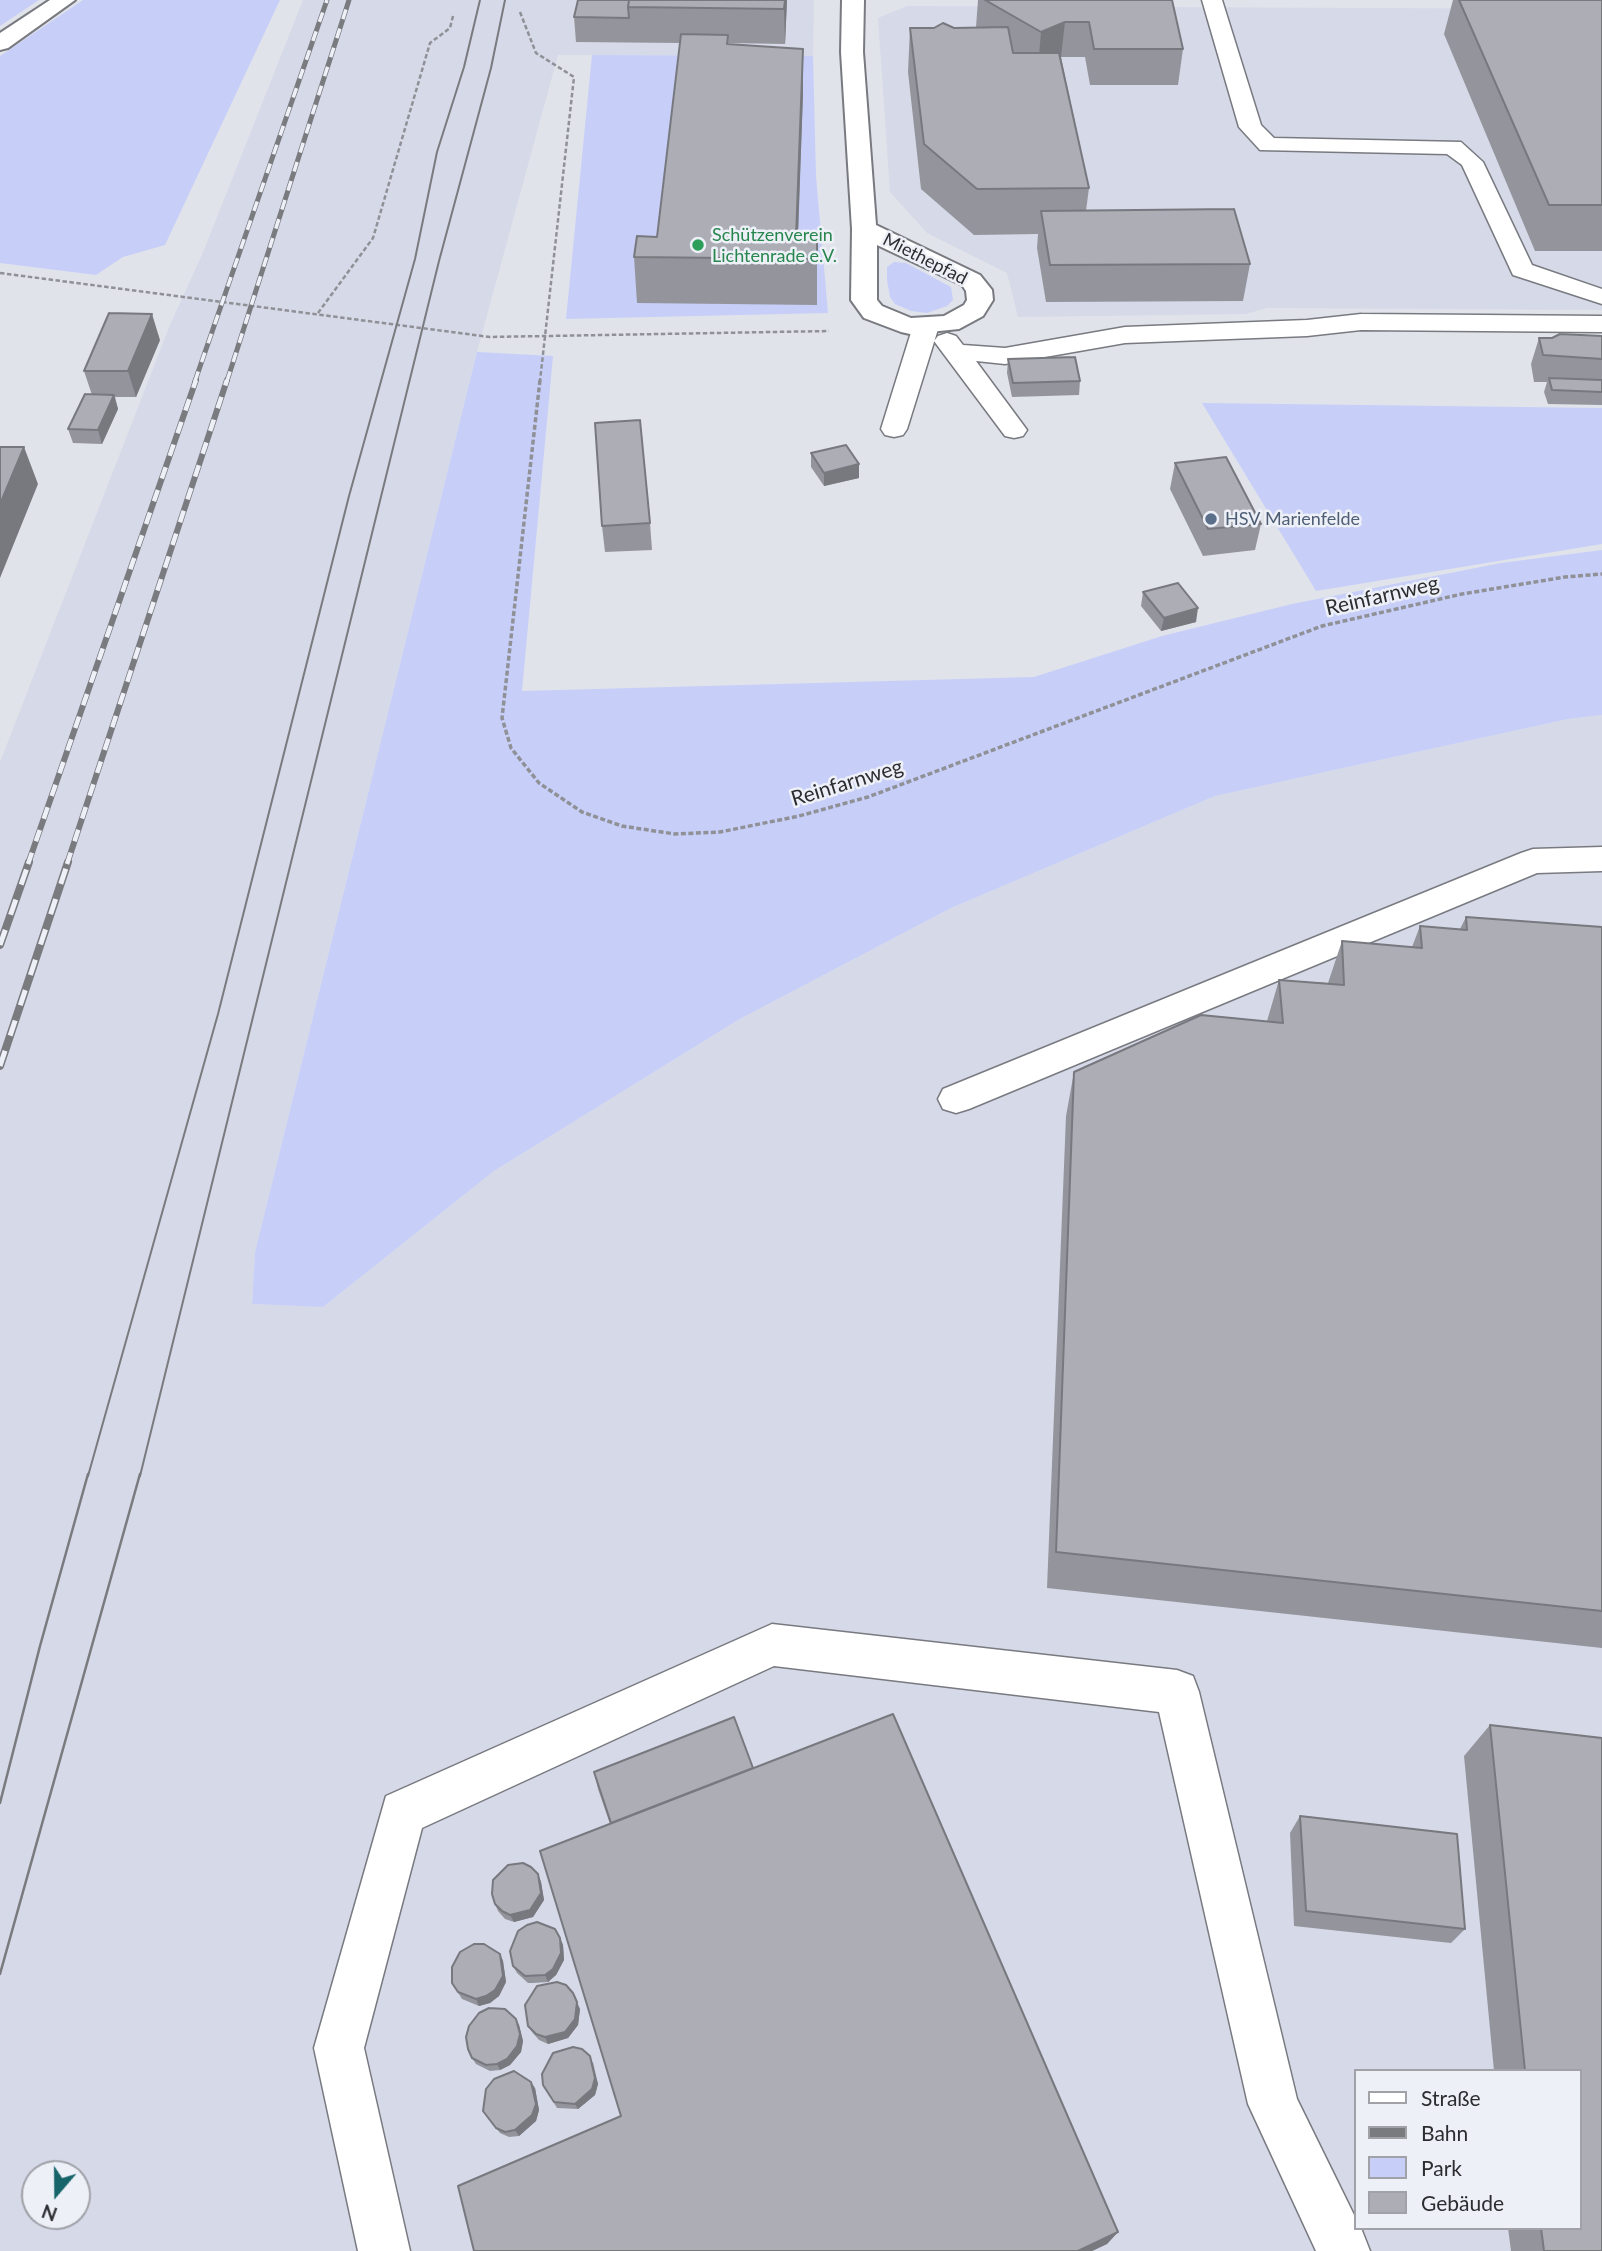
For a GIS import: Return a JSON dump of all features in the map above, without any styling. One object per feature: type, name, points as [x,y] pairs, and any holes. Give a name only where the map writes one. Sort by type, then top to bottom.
[{"type":"street","points":[[0,43],[64,0]]},
{"type":"street","name":"Miethepfad","points":[[853,0],[852,52],[864,229],[864,300],[873,312],[889,320],[931,326],[962,318],[974,310],[980,300],[978,290],[971,280],[864,229]]},
{"type":"lane","points":[[1212,0],[1250,127],[1268,145],[1453,147],[1472,162],[1522,270],[1602,297]]},
{"type":"lane","points":[[955,352],[1005,356],[1125,335],[1307,328],[1362,321],[1602,324]]},
{"type":"lane","points":[[894,429],[931,326],[955,352],[1014,430]]},
{"type":"lane","points":[[956,1099],[1533,861],[1602,859]]},
{"type":"lane","points":[[384,2251],[339,2048],[403,1813],[772,1645],[1177,1692],[1273,2104],[1344,2251]]},
{"type":"path","name":"Reinfarnweg","points":[[520,12],[536,53],[574,77],[502,718],[511,748],[538,783],[582,812],[622,826],[676,834],[720,832],[799,816],[868,797],[1322,626],[1462,594],[1565,577],[1602,574]]},
{"type":"path","points":[[318,313],[373,238],[430,43],[450,28],[453,16]]},
{"type":"path","points":[[0,273],[490,337],[834,330]]},
{"type":"shaded area","points":[[303,0],[814,0],[813,56],[558,55],[477,352],[255,1252],[252,1304],[323,1307],[494,1171],[738,1020],[951,908],[1215,796],[1568,719],[1602,715],[1602,2251],[0,2251],[0,762],[170,325],[204,250]]},
{"type":"shaded area","points":[[907,6],[1602,9],[1602,310],[1267,308],[1246,314],[1018,317],[1007,273],[927,233],[890,192],[878,18]]},
{"type":"green space","points":[[0,0],[39,0],[0,26]]},
{"type":"green space","points":[[83,0],[280,0],[165,245],[123,257],[96,275],[0,263],[0,56]]},
{"type":"green space","name":"Schützenverein Lichtenrade e.V.","points":[[592,55],[813,56],[816,176],[828,313],[566,319]]},
{"type":"green space","points":[[894,262],[906,263],[951,287],[953,300],[947,306],[927,313],[911,311],[895,304],[890,297],[887,280],[887,267]]},
{"type":"green space","points":[[477,352],[553,356],[522,691],[1034,677],[1162,636],[1292,604],[1501,563],[1602,550],[1602,715],[1568,719],[1215,796],[951,908],[738,1020],[494,1171],[323,1307],[252,1304],[255,1252]]},
{"type":"green space","points":[[1202,403],[1602,408],[1602,544],[1316,591]]},
{"type":"building","points":[[578,0],[629,0],[629,18],[574,17]]},
{"type":"building","points":[[629,0],[785,0],[784,9],[628,7]]},
{"type":"building","points":[[985,0],[1172,0],[1183,49],[1094,49],[1089,22],[1065,22],[1041,32]]},
{"type":"building","points":[[1459,0],[1602,0],[1602,205],[1549,205]]},
{"type":"building","points":[[943,23],[954,28],[1008,27],[1013,53],[1059,53],[1089,188],[977,189],[924,144],[910,28],[934,28]]},
{"type":"building","points":[[681,34],[728,35],[727,44],[803,49],[796,238],[817,238],[817,259],[634,257],[637,236],[657,237]]},
{"type":"building","points":[[1234,209],[1250,264],[1050,265],[1041,211]]},
{"type":"building","points":[[109,313],[152,314],[128,371],[84,371]]},
{"type":"building","points":[[1560,334],[1602,336],[1602,359],[1543,355],[1539,338],[1552,338]]},
{"type":"building","points":[[1075,357],[1080,381],[1013,383],[1008,359]]},
{"type":"building","points":[[1549,378],[1602,380],[1602,392],[1552,390]]},
{"type":"building","points":[[85,394],[114,395],[98,430],[68,429]]},
{"type":"building","points":[[640,420],[650,523],[602,526],[595,423]]},
{"type":"building","points":[[846,445],[859,464],[824,473],[811,453]]},
{"type":"building","points":[[0,447],[24,447],[0,504]]},
{"type":"building","points":[[1226,457],[1261,524],[1208,529],[1175,463]]},
{"type":"building","points":[[1178,583],[1198,608],[1164,618],[1143,592]]},
{"type":"building","points":[[1466,917],[1602,927],[1602,1611],[1056,1552],[1074,1072],[1201,1015],[1283,1023],[1279,980],[1344,985],[1342,941],[1422,948],[1420,926],[1467,930]]},
{"type":"building","points":[[893,1714],[1118,2232],[1078,2251],[474,2251],[458,2186],[621,2116],[540,1851]]},
{"type":"building","points":[[734,1717],[753,1768],[611,1823],[594,1772]]},
{"type":"building","points":[[1490,1725],[1602,1738],[1602,2251],[1544,2251],[1541,2230],[1581,2230],[1581,2069],[1525,2069]]},
{"type":"building","points":[[1300,1816],[1457,1834],[1465,1929],[1306,1911]]},
{"type":"building","points":[[523,1863],[538,1874],[541,1893],[530,1910],[510,1915],[495,1904],[492,1894],[493,1880],[508,1865]]},
{"type":"building","points":[[537,1922],[555,1929],[560,1938],[561,1953],[553,1969],[545,1975],[525,1976],[513,1966],[510,1951],[518,1931]]},
{"type":"building","points":[[474,1944],[484,1944],[500,1954],[503,1976],[495,1990],[476,1999],[458,1992],[452,1983],[452,1967],[460,1952]]},
{"type":"building","points":[[557,1982],[566,1985],[573,1993],[577,2002],[575,2019],[565,2032],[545,2037],[536,2034],[528,2026],[525,2005],[537,1986]]},
{"type":"building","points":[[489,2008],[505,2009],[516,2019],[520,2034],[517,2046],[507,2059],[486,2065],[472,2058],[466,2037],[469,2026],[479,2013]]},
{"type":"building","points":[[573,2047],[582,2049],[590,2056],[595,2078],[592,2089],[575,2104],[554,2102],[543,2085],[542,2074],[553,2053]]},
{"type":"building","points":[[514,2071],[531,2082],[536,2104],[532,2115],[515,2130],[505,2132],[496,2128],[483,2111],[486,2089],[494,2079]]},
{"type":"tram line","points":[[88,1476],[218,1014],[349,496],[415,259],[437,152],[464,67],[480,0]]},
{"type":"tram line","points":[[140,1476],[439,261],[491,68],[505,0]]},
{"type":"tram line","points":[[0,1803],[88,1474]]},
{"type":"tram line","points":[[0,1974],[140,1474]]},
{"type":"railway","points":[[195,381],[327,0]]},
{"type":"railway","points":[[227,381],[349,0]]},
{"type":"railway","points":[[28,864],[196,380]]},
{"type":"railway","points":[[67,864],[227,380]]},
{"type":"railway","points":[[0,945],[29,862]]},
{"type":"railway","points":[[0,1066],[68,862]]},
{"type":"place","name":"Schützenverein Lichtenrade e.V.","points":[[698,245]]},
{"type":"place","name":"HSV Marienfelde","points":[[1211,519]]}]
